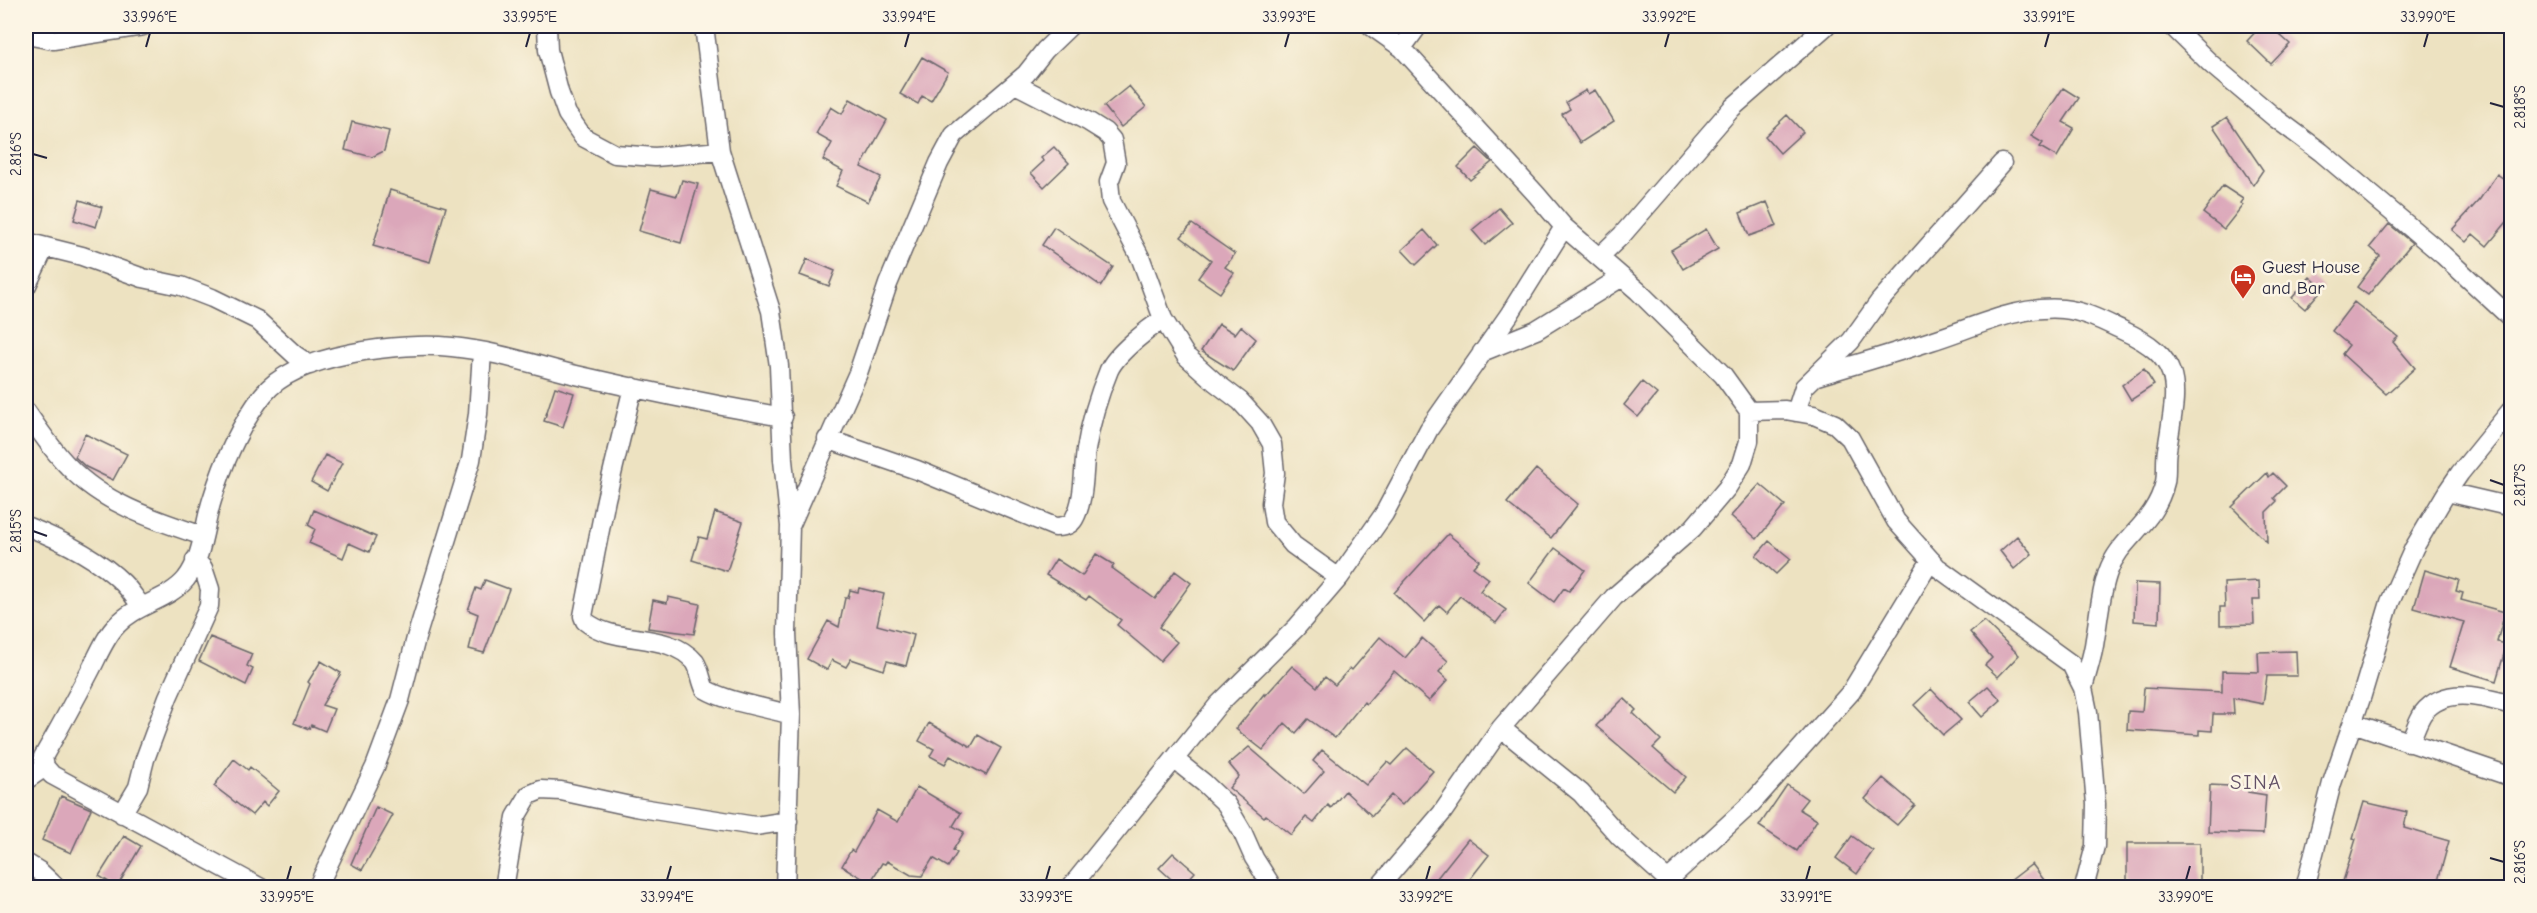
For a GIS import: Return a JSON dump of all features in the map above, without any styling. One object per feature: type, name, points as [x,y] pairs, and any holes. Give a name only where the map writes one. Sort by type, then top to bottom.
[{"type":"street","points":[[26,35],[53,40],[143,26]]},
{"type":"street","points":[[547,26],[548,50],[559,92],[567,114],[583,137],[615,154],[655,157],[720,151]]},
{"type":"street","points":[[704,26],[720,151],[771,311],[779,366],[783,417],[783,460],[790,526],[788,633],[791,715],[785,888]]},
{"type":"street","points":[[790,526],[858,373],[888,284],[954,135],[1026,74],[1045,50],[1070,26]]},
{"type":"street","points":[[1371,26],[1402,48],[1564,227],[1622,277],[1723,375],[1749,411],[1749,441],[1742,464],[1727,488],[1694,528],[1614,597],[1501,728],[1442,813],[1378,888]]},
{"type":"street","points":[[1402,48],[1418,26]]},
{"type":"street","points":[[1599,257],[1622,235],[1732,108],[1826,26]]},
{"type":"street","points":[[2172,26],[2211,64],[2274,117],[2321,152],[2443,255],[2511,319]]},
{"type":"street","points":[[1015,84],[1089,122],[1105,132],[1112,140],[1116,163],[1109,182],[1111,201],[1141,260],[1163,319],[1186,356],[1240,401],[1260,423],[1272,444],[1275,474],[1271,503],[1274,522],[1293,545],[1339,578]]},
{"type":"street","points":[[1796,412],[1804,387],[1851,341],[1879,302],[2002,163]]},
{"type":"street","points":[[1071,888],[1218,705],[1296,628],[1339,578],[1384,514],[1429,429],[1509,315],[1564,227]]},
{"type":"street","points":[[26,242],[82,256],[143,278],[181,286],[240,311],[257,320],[295,355],[310,365]]},
{"type":"street","points":[[26,287],[45,247]]},
{"type":"street","points":[[1482,352],[1536,330],[1622,277]]},
{"type":"street","points":[[1814,377],[1930,342],[2015,312],[2062,309],[2091,315],[2138,337],[2160,354],[2173,373],[2176,399],[2165,480],[2157,505],[2146,522],[2117,554],[2107,573],[2095,642],[2083,688]]},
{"type":"street","points":[[827,439],[917,470],[1055,527],[1066,527],[1074,520],[1079,506],[1086,447],[1110,367],[1132,344],[1163,319]]},
{"type":"street","points":[[261,888],[52,775],[45,767],[43,757],[117,625],[141,606],[171,591],[186,578],[195,560],[226,462],[264,394],[283,376],[310,365],[374,349],[450,347],[783,417]]},
{"type":"street","points":[[316,888],[375,767],[400,700],[416,638],[471,460],[478,414],[482,352]]},
{"type":"street","points":[[633,387],[590,575],[585,621],[601,630],[644,639],[681,652],[696,664],[705,688],[717,696],[760,705],[791,715]]},
{"type":"street","points":[[2306,888],[2332,783],[2390,602],[2414,548],[2447,492],[2511,409]]},
{"type":"street","points":[[1749,411],[1785,410],[1814,415],[1835,424],[1850,438],[1896,521],[1930,560],[1972,595],[2002,612],[2071,664],[2083,688],[2088,712],[2096,804],[2095,846],[2084,888]]},
{"type":"street","points":[[26,411],[69,467],[100,493],[157,520],[203,536]]},
{"type":"street","points":[[2447,492],[2511,507]]},
{"type":"street","points":[[26,526],[60,540],[98,564],[123,583],[141,606]]},
{"type":"street","points":[[122,814],[138,787],[145,759],[168,697],[209,606],[210,589],[203,568],[195,560]]},
{"type":"street","points":[[1501,728],[1581,793],[1620,837],[1672,884],[1752,803],[1851,692],[1930,560]]},
{"type":"street","points":[[2409,743],[2422,715],[2430,706],[2442,699],[2463,695],[2511,705]]},
{"type":"street","points":[[2353,723],[2511,777]]},
{"type":"street","points":[[1174,759],[1226,804],[1254,858],[1273,888]]},
{"type":"street","points":[[26,780],[45,767]]},
{"type":"street","points":[[504,888],[516,817],[529,795],[541,790],[572,793],[635,807],[755,826],[788,821]]},
{"type":"street","points":[[26,863],[39,871],[57,888]]},
{"type":"building","points":[[2261,26],[2270,26],[2290,44],[2271,64],[2247,41]]},
{"type":"building","points":[[922,57],[948,72],[931,101],[922,96],[918,104],[900,94]]},
{"type":"building","points":[[1129,86],[1146,107],[1121,127],[1104,106]]},
{"type":"building","points":[[2063,88],[2079,98],[2063,122],[2074,128],[2057,157],[2040,147],[2043,143],[2031,136]]},
{"type":"building","points":[[1586,90],[1588,94],[1595,90],[1614,121],[1580,143],[1562,114],[1570,109],[1566,102]]},
{"type":"building","points":[[850,99],[887,120],[861,167],[881,177],[868,202],[836,186],[843,171],[823,160],[832,143],[816,134],[831,107],[842,114]]},
{"type":"building","points":[[1787,115],[1803,132],[1780,153],[1765,136]]},
{"type":"building","points":[[2227,117],[2263,170],[2253,185],[2213,126]]},
{"type":"building","points":[[352,122],[389,131],[384,151],[372,157],[345,150]]},
{"type":"building","points":[[1054,147],[1069,163],[1044,187],[1031,173],[1044,161],[1041,158]]},
{"type":"building","points":[[1477,148],[1492,162],[1470,180],[1458,167]]},
{"type":"building","points":[[2497,174],[2511,184],[2511,217],[2487,246],[2473,234],[2466,242],[2452,230],[2480,199]]},
{"type":"building","points":[[682,180],[698,184],[681,243],[639,231],[651,189],[677,196]]},
{"type":"building","points":[[2223,186],[2243,199],[2240,203],[2243,205],[2224,229],[2203,213]]},
{"type":"building","points":[[390,190],[446,207],[430,262],[373,246]]},
{"type":"building","points":[[80,200],[102,207],[96,227],[74,220]]},
{"type":"building","points":[[1767,202],[1777,226],[1749,236],[1740,213]]},
{"type":"building","points":[[1499,208],[1512,223],[1485,245],[1472,230]]},
{"type":"building","points":[[1192,224],[1235,254],[1225,267],[1234,273],[1220,293],[1198,278],[1211,260],[1181,237]]},
{"type":"building","points":[[2389,224],[2412,243],[2368,295],[2357,287],[2380,256],[2370,247]]},
{"type":"building","points":[[1054,227],[1113,267],[1101,286],[1042,245]]},
{"type":"building","points":[[1706,229],[1718,249],[1683,269],[1671,250]]},
{"type":"building","points":[[1424,230],[1437,245],[1416,265],[1402,250]]},
{"type":"building","points":[[807,259],[835,271],[829,286],[800,275]]},
{"type":"building","points":[[2310,277],[2323,288],[2305,309],[2292,298]]},
{"type":"building","points":[[2354,302],[2398,337],[2393,342],[2415,368],[2386,394],[2342,354],[2349,345],[2332,331]]},
{"type":"building","points":[[1219,324],[1235,334],[1241,326],[1256,339],[1233,371],[1201,351]]},
{"type":"building","points":[[2144,369],[2154,385],[2131,400],[2122,385]]},
{"type":"building","points":[[1642,382],[1657,394],[1638,417],[1624,405]]},
{"type":"building","points":[[555,387],[574,393],[563,427],[544,421]]},
{"type":"building","points":[[85,434],[127,454],[113,480],[86,467],[75,457]]},
{"type":"building","points":[[325,455],[342,463],[327,491],[311,482]]},
{"type":"building","points":[[1536,469],[1578,504],[1551,538],[1507,503]]},
{"type":"building","points":[[2267,473],[2269,477],[2273,473],[2286,486],[2274,498],[2277,501],[2266,512],[2267,542],[2232,507]]},
{"type":"building","points":[[1760,484],[1785,505],[1757,539],[1731,516]]},
{"type":"building","points":[[314,510],[376,537],[369,552],[349,543],[343,558],[309,543],[315,529],[308,525]]},
{"type":"building","points":[[715,512],[743,522],[727,571],[692,560],[699,537],[707,539]]},
{"type":"building","points":[[1448,534],[1479,560],[1473,567],[1489,579],[1480,591],[1506,610],[1496,623],[1460,596],[1447,612],[1439,605],[1424,622],[1394,593]]},
{"type":"building","points":[[2017,536],[2032,554],[2014,569],[2000,551]]},
{"type":"building","points":[[1769,541],[1791,559],[1776,574],[1756,556]]},
{"type":"building","points":[[1555,548],[1585,570],[1569,591],[1564,588],[1554,602],[1529,583]]},
{"type":"building","points":[[1096,554],[1114,565],[1112,568],[1155,599],[1175,571],[1191,583],[1159,627],[1177,642],[1160,661],[1117,625],[1121,620],[1089,596],[1086,600],[1046,575],[1056,559],[1082,576]]},
{"type":"building","points":[[2425,570],[2459,580],[2456,591],[2463,593],[2461,600],[2505,612],[2497,642],[2507,644],[2496,681],[2450,667],[2464,622],[2414,608]]},
{"type":"building","points":[[485,580],[509,589],[484,653],[469,649],[478,614],[468,610],[476,588],[481,590]]},
{"type":"building","points":[[2259,581],[2260,600],[2253,600],[2254,624],[2220,625],[2220,607],[2225,607],[2224,583]]},
{"type":"building","points":[[2135,583],[2160,584],[2159,623],[2134,621]]},
{"type":"building","points":[[859,588],[884,594],[877,625],[914,635],[906,666],[887,661],[884,670],[851,659],[846,667],[832,660],[827,670],[807,659],[828,621],[839,627],[845,598],[848,598],[850,590],[858,592]]},
{"type":"building","points":[[668,597],[700,604],[694,634],[648,628],[653,600],[667,603]]},
{"type":"building","points":[[1984,621],[2019,655],[1998,677],[1985,665],[1992,658],[1970,632]]},
{"type":"building","points":[[210,637],[252,654],[247,666],[253,669],[246,685],[199,661]]},
{"type":"building","points":[[1380,637],[1405,658],[1422,638],[1448,661],[1439,672],[1448,680],[1429,701],[1394,671],[1366,704],[1364,702],[1335,738],[1308,719],[1296,733],[1285,723],[1263,750],[1236,729],[1264,694],[1265,696],[1292,666],[1317,687],[1325,677],[1335,685],[1350,668],[1352,670]]},
{"type":"building","points":[[2296,651],[2297,676],[2267,676],[2263,704],[2233,698],[2234,714],[2213,714],[2212,731],[2199,730],[2199,735],[2127,730],[2128,711],[2142,712],[2144,688],[2222,692],[2222,671],[2259,672],[2258,652]]},
{"type":"building","points":[[321,661],[341,673],[322,705],[334,709],[325,731],[311,725],[309,729],[294,723],[310,684],[308,682]]},
{"type":"building","points":[[1988,686],[2001,700],[1982,717],[1969,702]]},
{"type":"building","points":[[1931,689],[1961,720],[1943,735],[1914,705]]},
{"type":"building","points":[[1624,698],[1636,710],[1633,713],[1661,740],[1653,748],[1686,777],[1673,792],[1596,726]]},
{"type":"building","points":[[929,723],[971,747],[978,735],[1001,748],[986,775],[950,756],[945,764],[930,756],[934,749],[919,741]]},
{"type":"building","points":[[1249,747],[1304,794],[1324,771],[1313,761],[1322,750],[1366,785],[1387,762],[1391,765],[1407,748],[1433,771],[1402,805],[1391,795],[1372,816],[1345,791],[1331,808],[1328,805],[1314,823],[1306,817],[1291,835],[1266,815],[1264,817],[1229,788],[1239,776],[1229,764]]},
{"type":"building","points":[[234,759],[248,770],[250,767],[279,791],[267,806],[263,802],[252,815],[214,786]]},
{"type":"building","points":[[1883,778],[1915,805],[1897,825],[1865,799]]},
{"type":"building","points":[[1787,785],[1807,799],[1799,809],[1817,820],[1797,851],[1759,826]]},
{"type":"building","points":[[2210,785],[2248,787],[2248,792],[2266,795],[2263,834],[2208,832]]},
{"type":"building","points":[[917,787],[961,813],[953,826],[964,832],[953,850],[957,853],[948,867],[933,858],[922,876],[911,875],[887,861],[885,864],[882,863],[870,883],[842,866],[851,850],[854,852],[877,810],[898,822]]},
{"type":"building","points":[[61,796],[91,809],[71,853],[42,840]]},
{"type":"building","points":[[2364,802],[2407,812],[2404,828],[2449,841],[2436,888],[2341,888],[2356,839],[2353,838]]},
{"type":"building","points":[[376,807],[393,815],[362,870],[351,864]]},
{"type":"building","points":[[124,836],[141,846],[117,887],[99,876]]},
{"type":"building","points":[[1852,836],[1873,851],[1857,874],[1836,858]]},
{"type":"building","points":[[1468,839],[1489,855],[1463,888],[1429,888]]},
{"type":"building","points":[[2127,843],[2200,843],[2200,883],[2127,882]]},
{"type":"building","points":[[1173,853],[1195,872],[1181,888],[1159,868]]},
{"type":"building","points":[[2032,864],[2050,888],[2001,888]]},
{"type":"place","name":"Guest House and Bar","points":[[2243,300]]},
{"type":"district","name":"SINA","points":[[2256,782]]}]
